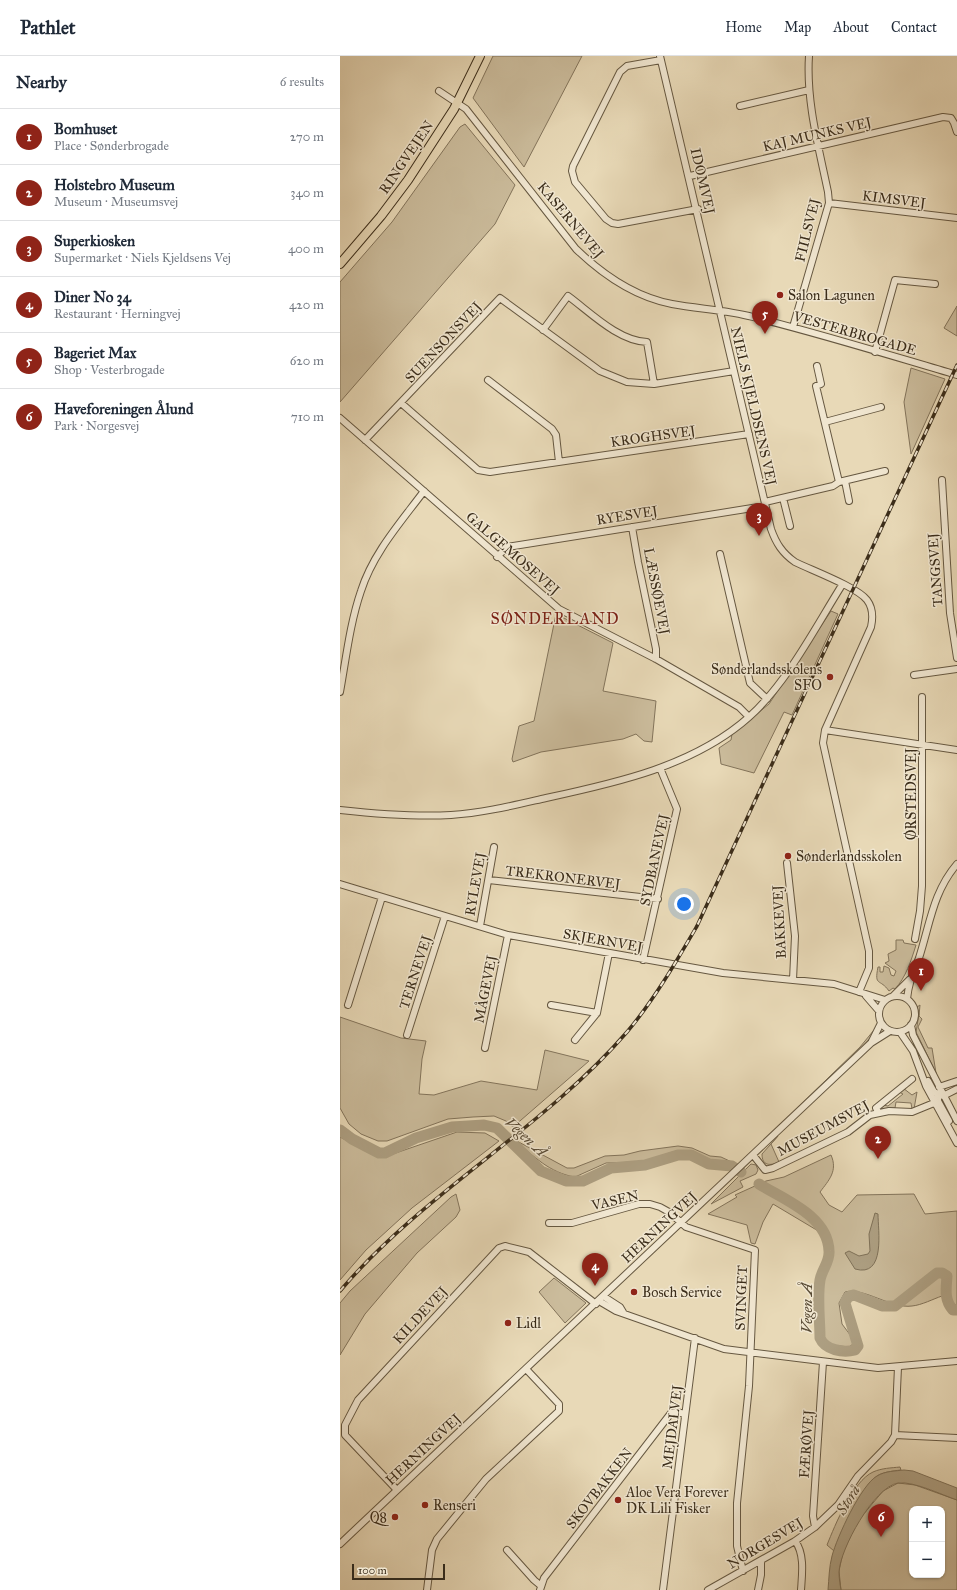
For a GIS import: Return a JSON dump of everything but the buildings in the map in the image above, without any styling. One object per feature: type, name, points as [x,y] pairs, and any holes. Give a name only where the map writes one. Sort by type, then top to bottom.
[{"type":"main road","name":"RINGVEJEN","points":[[340,264],[399,193],[457,102],[480,56]]},
{"type":"street","name":"FIILSVEJ","points":[[793,328],[829,203],[809,90],[809,56]]},
{"type":"street","points":[[661,58],[627,66],[620,72],[573,166],[573,175],[575,182],[606,220],[612,223],[618,224],[698,210]]},
{"type":"street","name":"IDOMVEJ","points":[[661,58],[721,312]]},
{"type":"street","points":[[740,106],[809,90]]},
{"type":"street","name":"KASERNEVEJ","points":[[439,91],[457,102],[475,120],[576,249],[597,269],[622,286],[644,296],[670,304],[721,312]]},
{"type":"street","name":"KAJ MUNKS VEJ","points":[[690,176],[944,117],[951,118],[957,132]]},
{"type":"street","name":"KIMSVEJ","points":[[829,203],[957,218]]},
{"type":"street","points":[[875,352],[895,280],[935,284]]},
{"type":"street","points":[[543,330],[568,296],[619,334],[637,342],[647,342],[654,384]]},
{"type":"street","name":"SUENSONSVEJ","points":[[365,440],[500,298],[600,372],[627,382],[654,384],[734,371]]},
{"type":"street","name":"VESTERBROGADE","points":[[721,312],[751,316],[957,375]]},
{"type":"street","name":"NIELS KJELDSENS VEJ","points":[[721,312],[765,504],[775,540],[784,553],[795,562],[853,590],[867,600],[870,606],[872,620],[825,730],[823,743],[824,755],[869,956],[869,968],[862,993]]},
{"type":"street","points":[[817,366],[821,384],[816,386],[842,481],[849,500]]},
{"type":"street","points":[[488,380],[552,429],[556,435],[559,462]]},
{"type":"street","name":"KROGHSVEJ","points":[[401,403],[478,470],[490,472],[749,434]]},
{"type":"street","points":[[825,422],[881,407]]},
{"type":"street","name":"GALGEMOSEVEJ","points":[[340,418],[497,557],[559,609],[656,660],[739,708],[749,717]]},
{"type":"street","name":"RYESVEJ","points":[[497,557],[507,547],[765,504],[833,486],[842,481],[885,471]]},
{"type":"street","name":"TANGSVEJ","points":[[942,480],[950,613],[957,658]]},
{"type":"street","points":[[340,692],[354,618],[361,590],[383,545],[424,491]]},
{"type":"street","points":[[783,498],[790,526]]},
{"type":"street","name":"LÆSSØEVEJ","points":[[632,527],[656,649],[656,660]]},
{"type":"street","points":[[720,554],[750,683],[767,699]]},
{"type":"street","points":[[340,810],[385,815],[452,814],[508,807],[603,786],[660,768],[708,746],[749,717],[767,699],[782,680],[842,585]]},
{"type":"street","points":[[914,675],[957,668]]},
{"type":"street","name":"ØRSTEDSVEJ","points":[[915,939],[920,911],[922,886],[922,696]]},
{"type":"street","points":[[825,730],[957,750]]},
{"type":"street","name":"SYDBANEVEJ","points":[[643,960],[658,900],[677,809],[660,768]]},
{"type":"street","name":"RYLEVEJ","points":[[480,926],[494,847]]},
{"type":"street","name":"BAKKEVEJ","points":[[787,863],[795,936],[793,980]]},
{"type":"street","points":[[895,996],[907,999],[914,1009],[914,1019],[911,1025],[900,1032],[889,1031],[880,1021],[878,1008],[885,1000],[895,996],[909,980],[919,958],[936,896],[945,879],[957,864]]},
{"type":"street","name":"TREKRONERVEJ","points":[[489,880],[658,900]]},
{"type":"street","name":"SKJERNVEJ","points":[[340,884],[508,935],[643,960],[724,973],[840,985],[885,1000]]},
{"type":"street","points":[[348,1005],[382,897]]},
{"type":"street","name":"TERNEVEJ","points":[[407,1035],[445,916]]},
{"type":"street","name":"MÅGEVEJ","points":[[485,1048],[508,935]]},
{"type":"street","points":[[575,1040],[597,1013],[609,953]]},
{"type":"street","points":[[907,999],[909,980]]},
{"type":"street","name":"SKJERNVEJ","points":[[862,993],[878,1008]]},
{"type":"street","points":[[551,1005],[597,1013]]},
{"type":"street","name":"HERNINGVEJ","points":[[871,1043],[880,1021]]},
{"type":"street","points":[[911,1025],[913,1035],[939,1087],[941,1095],[957,1121]]},
{"type":"street","name":"HERNINGVEJ","points":[[340,1544],[682,1223],[744,1162],[871,1043],[889,1031]]},
{"type":"street","points":[[900,1032],[913,1051],[930,1086],[941,1095]]},
{"type":"street","points":[[913,1051],[921,1075],[934,1103],[957,1143]]},
{"type":"street","points":[[878,1112],[876,1108],[912,1079]]},
{"type":"street","points":[[939,1087],[957,1081]]},
{"type":"street","points":[[957,1089],[941,1095],[938,1101],[957,1139]]},
{"type":"street","name":"MUSEUMSVEJ","points":[[753,1155],[765,1170],[773,1168],[848,1132],[864,1119],[878,1112],[912,1112],[934,1103]]},
{"type":"street","name":"VASEN","points":[[549,1224],[572,1223],[645,1204],[660,1207],[682,1223]]},
{"type":"street","name":"SVINGET","points":[[682,1223],[692,1230],[755,1250],[751,1353]]},
{"type":"street","name":"KILDEVEJ","points":[[397,1490],[345,1434],[345,1425],[358,1400],[499,1248],[506,1246],[530,1252],[599,1300]]},
{"type":"street","points":[[599,1300],[620,1307],[623,1312],[724,1349],[878,1368],[957,1361]]},
{"type":"street","name":"MEJDALVEJ","points":[[664,1590],[695,1338]]},
{"type":"street","points":[[743,1571],[738,1546],[737,1503],[751,1353]]},
{"type":"street","name":"FÆRØVEJ","points":[[815,1527],[813,1516],[823,1362]]},
{"type":"street","points":[[898,1367],[895,1435],[957,1438]]},
{"type":"street","points":[[427,1590],[432,1550],[437,1539],[486,1479],[559,1411],[559,1404],[526,1369]]},
{"type":"street","name":"SKOVBAKKEN","points":[[540,1588],[671,1413],[676,1412],[686,1414]]},
{"type":"street","name":"NORGESVEJ","points":[[708,1590],[795,1541],[815,1527],[838,1505],[858,1476],[891,1442],[895,1435]]},
{"type":"street","points":[[795,1541],[798,1546],[801,1560],[801,1590]]},
{"type":"street","points":[[507,1550],[540,1588]]},
{"type":"street","points":[[758,1590],[761,1575],[761,1561]]},
{"type":"shaded area","points":[[493,56],[582,56],[524,167],[473,98]]},
{"type":"shaded area","points":[[465,124],[515,185],[495,224],[340,402],[340,282],[392,222],[460,127]]},
{"type":"shaded area","points":[[957,306],[957,336],[944,328]]},
{"type":"shaded area","points":[[911,368],[945,379],[911,454],[904,402]]},
{"type":"shaded area","points":[[831,611],[838,614],[792,715],[784,712],[754,773],[721,764],[719,748],[731,740],[732,734],[769,704]]},
{"type":"shaded area","points":[[556,614],[613,643],[603,691],[656,701],[652,742],[644,741],[636,734],[623,739],[541,752],[513,762],[512,759],[519,726],[534,721]]},
{"type":"shaded area","points":[[896,940],[903,940],[904,943],[916,945],[905,974],[895,989],[893,988],[889,991],[877,980],[877,973],[878,967],[880,967],[880,972],[883,972],[884,966],[889,968],[891,975],[894,976],[896,971],[885,963],[889,961],[888,954],[896,950]]},
{"type":"shaded area","points":[[920,1005],[919,1016],[922,1019],[918,1027],[928,1048],[932,1048],[936,1073],[916,1032],[919,1014],[917,1007]]},
{"type":"shaded area","points":[[340,1017],[401,1038],[426,1041],[422,1059],[419,1094],[434,1095],[481,1081],[537,1090],[545,1050],[589,1061],[513,1127],[506,1121],[494,1116],[448,1119],[387,1141],[378,1141],[361,1134],[349,1124],[340,1108]]},
{"type":"shaded area","points":[[874,1030],[873,1035],[861,1048],[757,1147],[860,1047]]},
{"type":"shaded area","points":[[903,1088],[912,1095],[917,1092],[914,1109],[912,1109],[911,1103],[896,1102],[895,1108],[879,1109],[883,1105],[888,1106],[903,1094],[899,1092]]},
{"type":"shaded area","points":[[457,1132],[485,1133],[499,1141],[412,1208],[366,1250],[340,1280],[340,1137],[379,1157],[384,1157]]},
{"type":"shaded area","points":[[778,1136],[771,1144],[779,1162],[767,1164],[763,1161],[762,1154]]},
{"type":"shaded area","points":[[515,1140],[567,1168],[574,1168],[605,1156],[624,1155],[640,1151],[678,1146],[692,1148],[710,1156],[721,1157],[736,1164],[707,1159],[691,1151],[676,1151],[641,1162],[606,1163],[575,1177],[550,1168],[535,1158]]},
{"type":"shaded area","points":[[831,1155],[834,1166],[832,1175],[820,1192],[829,1205],[842,1212],[857,1195],[914,1194],[925,1214],[957,1211],[957,1306],[942,1296],[920,1304],[904,1306],[861,1292],[845,1292],[839,1303],[842,1324],[854,1340],[853,1344],[849,1347],[830,1345],[824,1338],[822,1282],[832,1251],[830,1238],[773,1204],[763,1222],[755,1244],[751,1243],[747,1225],[708,1214],[737,1197],[735,1195],[766,1181],[784,1177]]},
{"type":"shaded area","points":[[751,1164],[756,1165],[758,1170],[756,1174],[740,1181],[743,1187],[711,1204]]},
{"type":"shaded area","points":[[456,1194],[460,1210],[456,1217],[417,1253],[365,1314],[340,1355],[340,1303],[350,1291]]},
{"type":"shaded area","points":[[875,1213],[878,1214],[879,1231],[876,1260],[872,1266],[865,1270],[855,1269],[845,1253],[849,1251],[859,1256],[868,1254],[870,1251],[869,1234]]},
{"type":"shaded area","points":[[554,1278],[586,1303],[565,1323],[539,1292]]},
{"type":"shaded area","points":[[900,1467],[901,1470],[888,1472],[877,1476],[871,1482],[864,1490],[852,1511],[834,1551],[827,1545],[846,1504],[858,1484],[873,1472]]},
{"type":"shaded area","points":[[904,1470],[913,1471],[957,1488],[957,1500],[912,1484],[898,1483],[889,1487],[879,1495],[869,1507],[860,1520],[845,1549],[839,1572],[841,1590],[828,1590],[832,1556],[844,1525],[857,1500],[871,1481],[880,1474]]},
{"type":"shaded area","points":[[898,1483],[915,1485],[957,1500],[957,1590],[841,1590],[839,1571],[843,1552],[858,1521],[883,1491]]},
{"type":"waterway","name":"Vegen Å","points":[[340,1130],[352,1139],[379,1153],[385,1153],[416,1138],[452,1127],[484,1125],[497,1128],[541,1171],[566,1181],[583,1181],[611,1168],[645,1165],[678,1155],[691,1155],[709,1164],[732,1166],[741,1172]]},
{"type":"waterway","name":"Vegen Å","points":[[759,1184],[803,1210],[821,1228],[827,1239],[829,1255],[821,1276],[819,1294],[820,1338],[822,1342],[830,1348],[840,1351],[850,1351],[855,1350],[858,1346],[845,1303],[847,1298],[852,1295],[882,1306],[895,1306],[937,1273],[942,1273],[947,1276],[946,1294],[948,1302],[953,1310],[957,1310]]},
{"type":"railway","points":[[340,1291],[373,1255],[408,1222],[559,1099],[594,1067],[637,1020],[673,967],[697,926],[957,365]]},
{"type":"place","name":"Salon Lagunen","points":[[780,295]]},
{"type":"place","name":"Bageriet Max","points":[[765,334]]},
{"type":"place","name":"Superkiosken","points":[[759,536]]},
{"type":"place","name":"Sønderlandsskolens SFO","points":[[830,677]]},
{"type":"place","name":"Sønderlandsskolen","points":[[788,856]]},
{"type":"place","name":"Bomhuset","points":[[921,991]]},
{"type":"place","name":"Holstebro Museum","points":[[878,1159]]},
{"type":"place","name":"Diner No 34","points":[[595,1286]]},
{"type":"place","name":"Bosch Service","points":[[634,1292]]},
{"type":"place","name":"Lidl","points":[[508,1323]]},
{"type":"place","name":"Aloe Vera Forever DK Lili Fisker","points":[[618,1500]]},
{"type":"place","name":"Renseri","points":[[425,1505]]},
{"type":"place","name":"Q8","points":[[395,1517]]},
{"type":"place","name":"Haveforeningen Ålund","points":[[881,1537]]},
{"type":"district","name":"SØNDERLAND","points":[[555,618]]},
{"type":"water label","name":"Storå","points":[[848,1500]]}]
